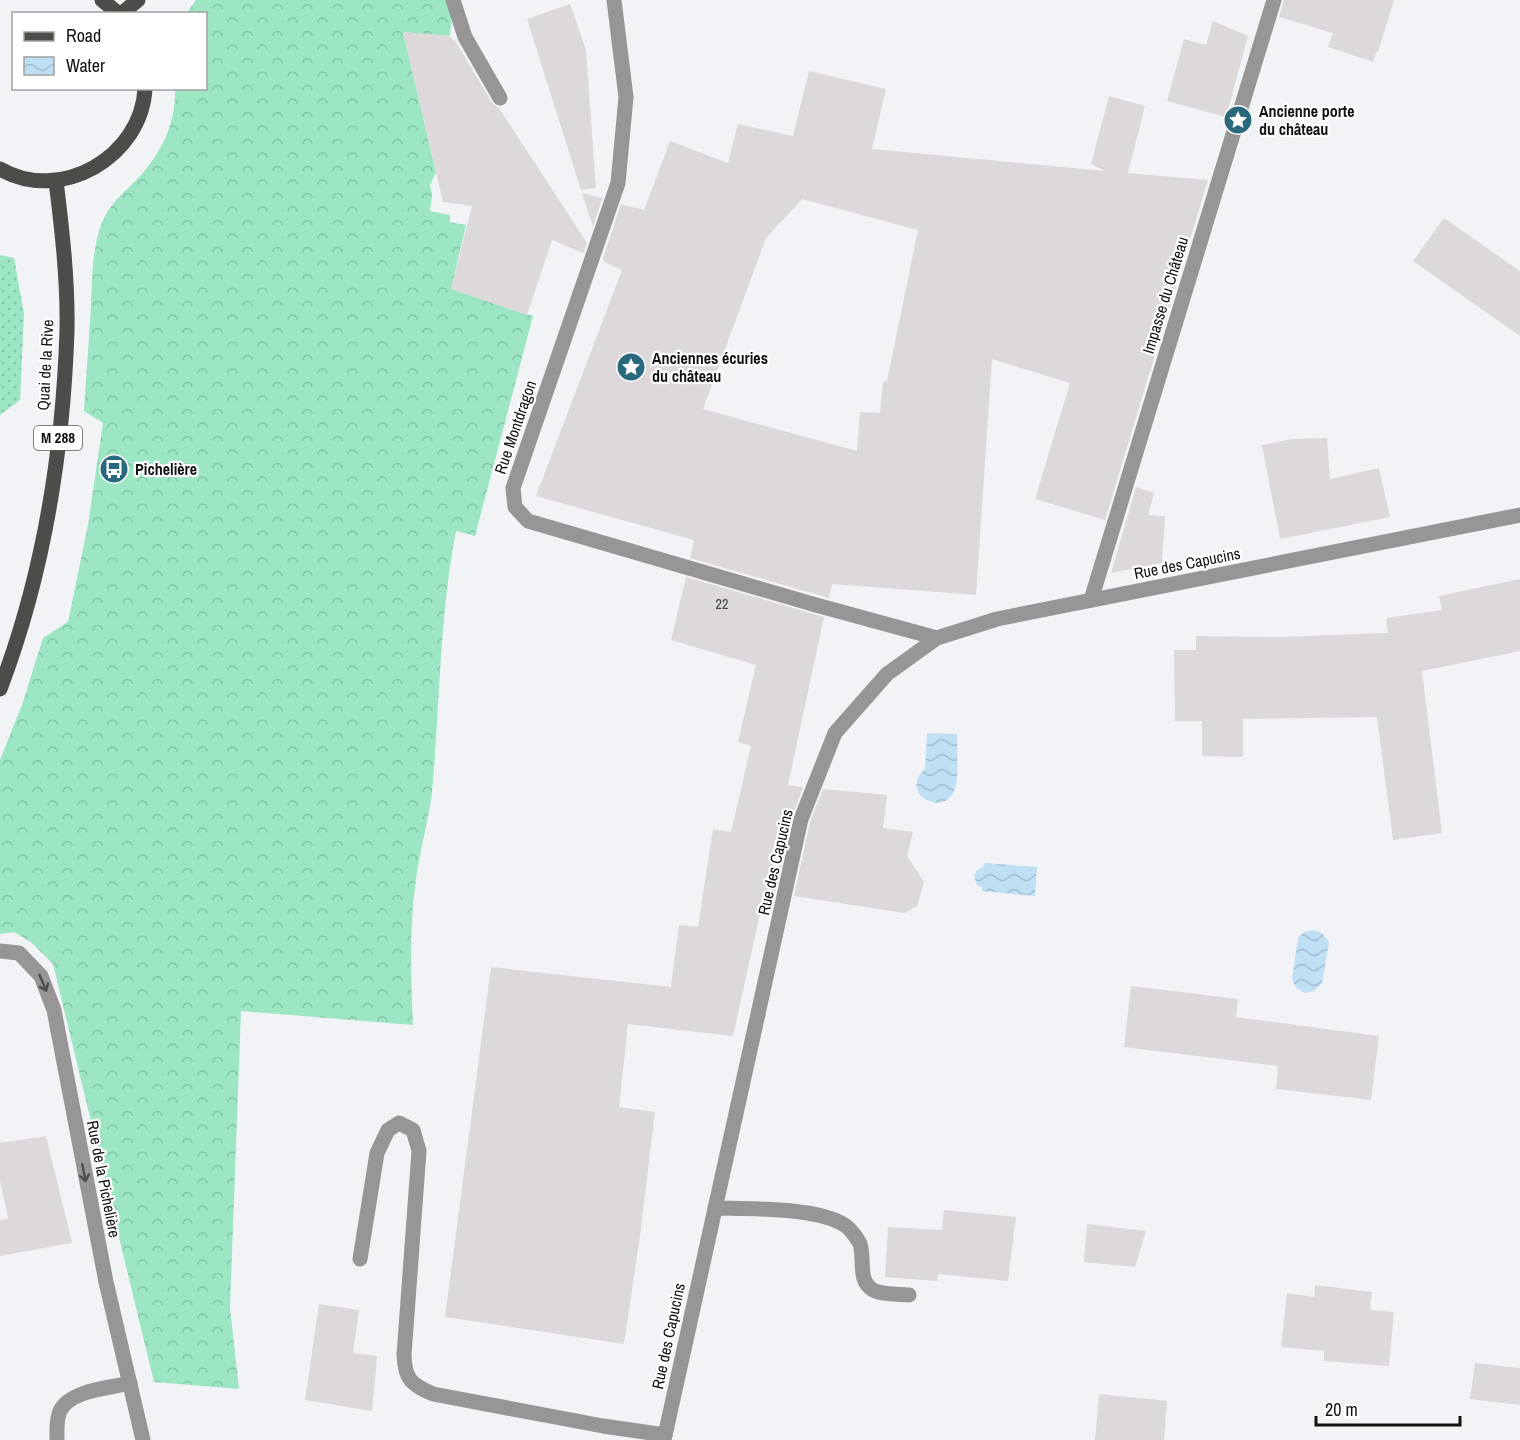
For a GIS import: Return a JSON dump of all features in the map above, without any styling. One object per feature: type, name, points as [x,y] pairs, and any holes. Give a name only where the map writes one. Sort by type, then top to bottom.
[{"type":"main road","points":[[102,0],[117,12]]},
{"type":"main road","points":[[123,12],[138,0]]},
{"type":"main road","points":[[0,169],[8,174],[31,180],[56,181],[86,173],[113,156],[133,132],[144,102],[145,90]]},
{"type":"main road","name":"Quai de la Rive","points":[[0,688],[12,656],[33,582],[57,457],[67,330],[66,282],[56,181]]},
{"type":"street","points":[[453,0],[465,37],[500,98]]},
{"type":"street","name":"Rue Montdragon","points":[[614,0],[626,97],[618,183],[513,488],[515,507],[528,521],[936,638]]},
{"type":"street","name":"Impasse du Château","points":[[1091,600],[1274,0]]},
{"type":"street","name":"Rue des Capucins","points":[[664,1437],[801,819],[835,733],[887,674],[936,638],[997,619],[1520,515]]},
{"type":"street","name":"Rue de la Pichelière","points":[[0,951],[19,952],[41,975],[54,1010],[106,1282],[143,1440]]},
{"type":"street","points":[[360,1259],[377,1153],[388,1130],[399,1123],[413,1130],[419,1151],[404,1355],[404,1371],[413,1384],[433,1394],[664,1437]]},
{"type":"street","points":[[715,1208],[824,1216],[846,1226],[860,1243],[866,1284],[875,1291],[909,1295]]},
{"type":"street","points":[[57,1440],[59,1413],[65,1403],[75,1396],[130,1383]]},
{"type":"green space","points":[[196,0],[453,0],[450,36],[403,32],[436,172],[430,185],[432,194],[430,211],[450,215],[450,222],[466,225],[451,289],[533,316],[475,536],[456,531],[444,624],[432,793],[418,867],[412,916],[413,1025],[241,1011],[230,1308],[239,1389],[154,1382],[53,964],[31,942],[14,932],[0,934],[0,760],[22,705],[43,638],[68,622],[88,525],[103,423],[84,411],[92,273],[99,230],[111,207],[141,175],[162,146],[173,113],[175,90],[207,90],[207,12],[188,12]]},
{"type":"green space","points":[[0,255],[14,258],[24,314],[20,400],[0,415]]},
{"type":"water","points":[[927,733],[957,734],[956,786],[948,799],[941,802],[925,799],[919,794],[917,786],[918,778],[925,769]]},
{"type":"water","points":[[985,863],[1037,867],[1035,896],[982,891],[982,887],[977,885],[974,876]]},
{"type":"water","points":[[1313,930],[1322,933],[1329,942],[1322,983],[1314,991],[1305,993],[1296,988],[1292,979],[1298,938],[1304,932]]},
{"type":"building","points":[[1284,0],[1394,0],[1373,62],[1328,47],[1333,33],[1279,17]]},
{"type":"building","points":[[570,4],[586,50],[596,188],[581,190],[527,19]]},
{"type":"building","points":[[1213,21],[1248,36],[1226,117],[1167,101],[1184,39],[1206,45]]},
{"type":"building","points":[[403,32],[450,36],[456,42],[492,103],[499,108],[587,243],[583,253],[552,240],[527,315],[451,289],[472,206],[443,202]]},
{"type":"building","points":[[809,71],[886,89],[872,149],[1105,171],[1091,164],[1109,96],[1145,106],[1128,173],[1208,180],[1105,520],[1035,499],[1070,383],[992,359],[976,595],[832,584],[829,598],[690,558],[694,540],[536,496],[622,270],[604,262],[603,258],[621,204],[644,210],[670,141],[728,163],[738,124],[793,136]],"holes":[[[802,199],[918,230],[887,381],[883,381],[880,413],[860,412],[857,451],[703,409],[766,238]]]},
{"type":"building","points":[[582,193],[602,198],[593,227]]},
{"type":"building","points":[[1444,218],[1520,271],[1520,336],[1413,261]]},
{"type":"building","points":[[1327,438],[1330,479],[1379,468],[1390,517],[1280,539],[1262,445],[1292,439]]},
{"type":"building","points":[[1136,487],[1154,493],[1148,515],[1165,516],[1162,563],[1111,573]]},
{"type":"building","points":[[686,577],[824,617],[788,785],[803,787],[792,817],[775,893],[765,891],[733,1036],[628,1024],[619,1107],[655,1112],[624,1344],[445,1317],[491,967],[671,987],[679,925],[698,927],[713,829],[731,832],[751,746],[738,742],[756,665],[671,640]]},
{"type":"building","points":[[1520,579],[1520,651],[1422,671],[1442,833],[1393,840],[1377,717],[1243,719],[1243,757],[1202,756],[1202,721],[1175,721],[1174,650],[1196,650],[1196,636],[1281,637],[1388,633],[1386,618],[1442,610],[1439,596]]},
{"type":"building","points":[[823,789],[887,795],[883,828],[913,832],[907,856],[924,882],[917,906],[904,913],[794,896],[810,822]]},
{"type":"building","points":[[1131,986],[1238,999],[1236,1017],[1379,1036],[1371,1100],[1276,1089],[1278,1066],[1124,1047]]},
{"type":"building","points":[[46,1136],[72,1243],[0,1256],[0,1220],[8,1218],[0,1181],[0,1143]]},
{"type":"building","points":[[944,1210],[1016,1217],[1008,1281],[938,1274],[937,1281],[885,1277],[888,1227],[942,1230]]},
{"type":"building","points":[[1087,1224],[1146,1231],[1135,1267],[1084,1262]]},
{"type":"building","points":[[1315,1285],[1372,1292],[1370,1310],[1394,1312],[1389,1366],[1324,1361],[1324,1351],[1281,1347],[1287,1293],[1314,1297]]},
{"type":"building","points":[[319,1304],[359,1310],[353,1353],[377,1356],[372,1411],[305,1400]]},
{"type":"building","points":[[1475,1363],[1520,1368],[1520,1405],[1470,1399]]},
{"type":"building","points":[[1099,1394],[1167,1401],[1164,1440],[1095,1440]]},
{"type":"place","name":"Ancienne porte du château","points":[[1238,120]]},
{"type":"place","name":"Anciennes écuries du château","points":[[631,367]]},
{"type":"place","name":"Pichelière","points":[[114,469]]}]
